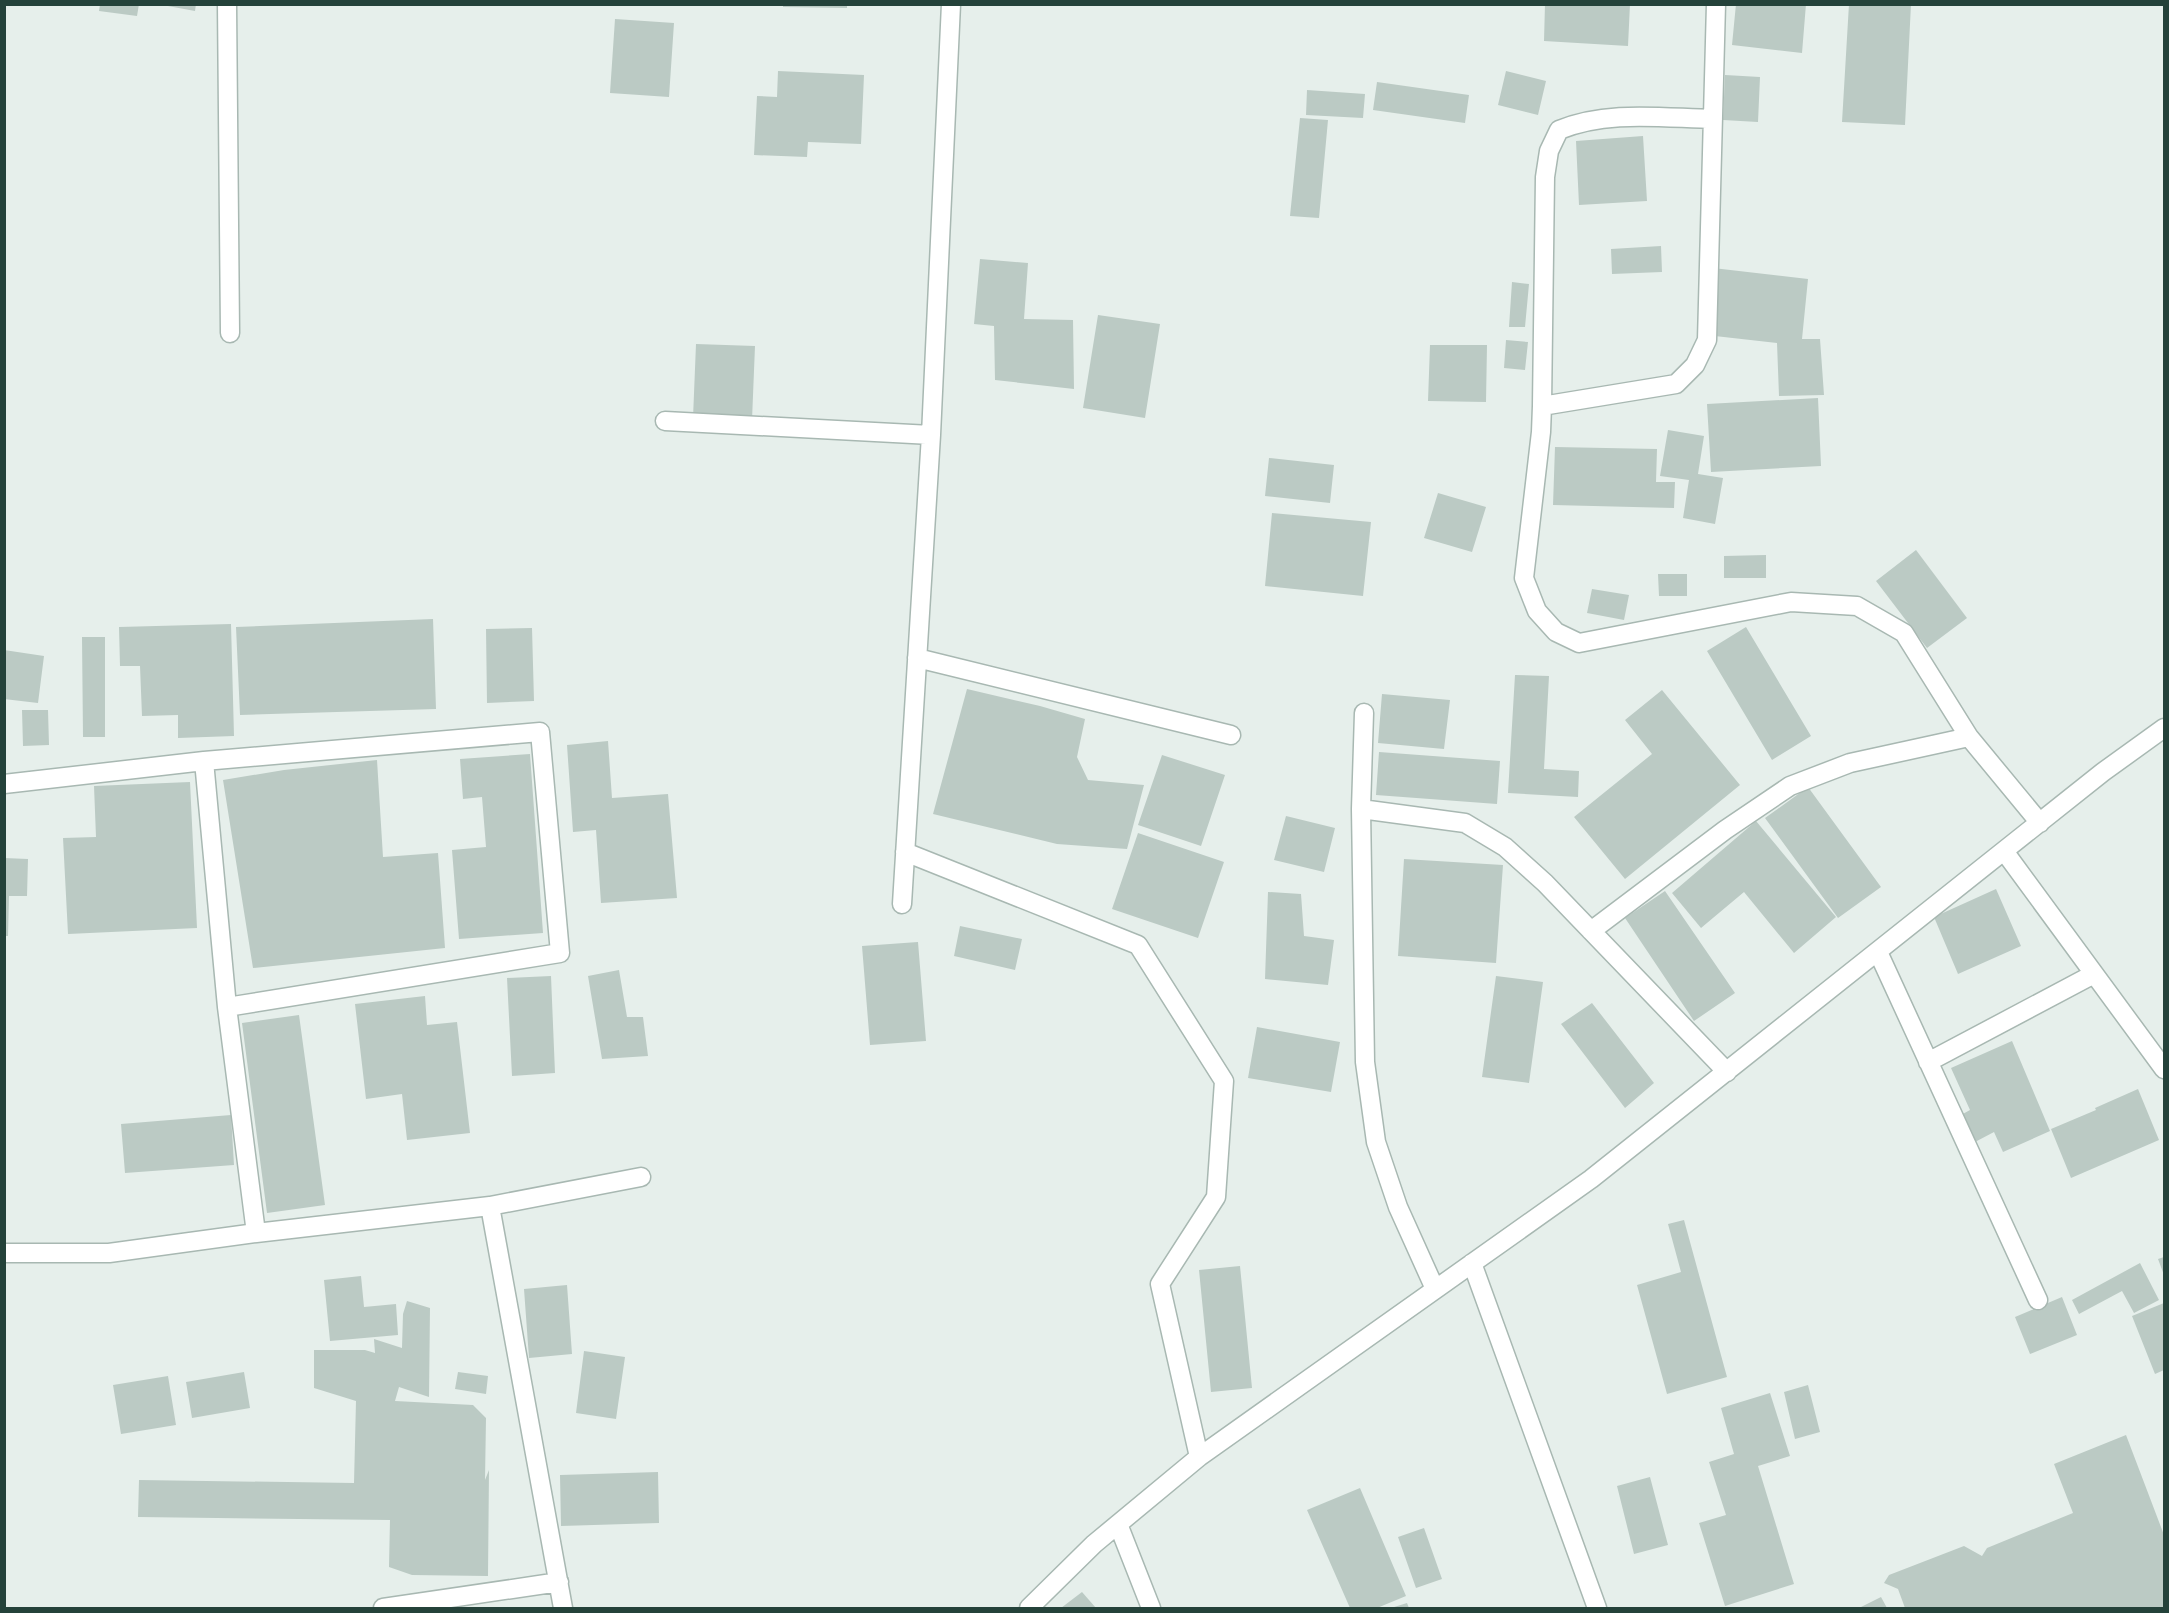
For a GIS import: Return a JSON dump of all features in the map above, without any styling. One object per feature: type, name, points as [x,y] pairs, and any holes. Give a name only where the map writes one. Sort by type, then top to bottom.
[{"type":"street","points":[[227,4],[230,333]]},
{"type":"street","points":[[902,904],[931,435],[951,4]]},
{"type":"street","points":[[1542,406],[1676,384],[1695,364],[1707,340],[1716,4]]},
{"type":"street","points":[[1713,119],[1609,117],[1579,122],[1559,130],[1549,151],[1545,177],[1541,432],[1524,578],[1537,611],[1556,632],[1579,643],[1791,602],[1857,606],[1904,633],[1969,737],[2040,823]]},
{"type":"street","points":[[665,421],[931,435]]},
{"type":"street","points":[[917,658],[1231,735]]},
{"type":"street","points":[[1364,713],[1360,809],[1365,1062],[1376,1142],[1398,1207],[1435,1289]]},
{"type":"street","points":[[1029,1608],[1094,1544],[1199,1457],[1591,1179],[2103,772],[2164,728]]},
{"type":"street","points":[[4,784],[204,761],[540,732],[560,953],[227,1007]]},
{"type":"street","points":[[1591,931],[1725,830],[1790,786],[1850,763],[1969,737]]},
{"type":"street","points":[[204,761],[227,1007],[256,1233]]},
{"type":"street","points":[[1360,809],[1465,823],[1504,847],[1545,883],[1727,1072]]},
{"type":"street","points":[[2004,851],[2164,1069]]},
{"type":"street","points":[[905,852],[1138,945],[1224,1081],[1216,1197],[1160,1284],[1199,1457]]},
{"type":"street","points":[[1878,952],[2037,1300]]},
{"type":"street","points":[[1928,1062],[2094,974]]},
{"type":"street","points":[[4,1253],[109,1253],[256,1233],[490,1206],[641,1177]]},
{"type":"street","points":[[490,1206],[563,1608]]},
{"type":"street","points":[[1472,1263],[1597,1608]]},
{"type":"street","points":[[1118,1524],[1151,1608]]},
{"type":"street","points":[[383,1608],[559,1582]]},
{"type":"building","points":[[100,4],[139,4],[137,16],[99,11]]},
{"type":"building","points":[[157,4],[196,4],[195,11]]},
{"type":"building","points":[[783,4],[847,4],[847,8],[783,7]]},
{"type":"building","points":[[1545,4],[1630,4],[1628,46],[1544,41]]},
{"type":"building","points":[[1736,4],[1806,4],[1802,53],[1732,45]]},
{"type":"building","points":[[1849,4],[1911,4],[1905,125],[1842,122]]},
{"type":"building","points":[[615,19],[674,23],[669,97],[610,93]]},
{"type":"building","points":[[778,71],[864,75],[861,144],[808,142],[807,157],[754,155],[757,96],[777,97]]},
{"type":"building","points":[[1506,71],[1546,81],[1538,115],[1498,105]]},
{"type":"building","points":[[1725,75],[1760,77],[1758,122],[1723,120]]},
{"type":"building","points":[[1377,82],[1469,95],[1465,123],[1373,110]]},
{"type":"building","points":[[1307,90],[1365,94],[1363,118],[1306,115]]},
{"type":"building","points":[[1300,118],[1328,120],[1319,218],[1290,216]]},
{"type":"building","points":[[1643,136],[1647,201],[1579,205],[1576,141]]},
{"type":"building","points":[[1661,246],[1662,272],[1612,274],[1611,249]]},
{"type":"building","points":[[980,259],[1028,263],[1024,319],[1073,320],[1074,389],[995,380],[994,326],[974,324]]},
{"type":"building","points":[[1713,268],[1808,279],[1802,339],[1820,339],[1824,395],[1779,396],[1777,343],[1706,335]]},
{"type":"building","points":[[1512,282],[1529,284],[1525,327],[1509,327]]},
{"type":"building","points":[[1098,315],[1160,324],[1145,418],[1083,408]]},
{"type":"building","points":[[1506,340],[1528,342],[1525,370],[1504,368]]},
{"type":"building","points":[[696,344],[755,346],[752,420],[693,418]]},
{"type":"building","points":[[1430,345],[1487,345],[1486,402],[1428,401]]},
{"type":"building","points":[[1818,398],[1821,466],[1711,472],[1707,404]]},
{"type":"building","points":[[1668,430],[1704,436],[1698,474],[1723,478],[1715,524],[1683,518],[1689,480],[1660,476]]},
{"type":"building","points":[[1555,447],[1657,449],[1656,482],[1675,482],[1674,508],[1553,505]]},
{"type":"building","points":[[1269,458],[1334,465],[1330,503],[1265,496]]},
{"type":"building","points":[[1438,493],[1486,507],[1472,552],[1424,538]]},
{"type":"building","points":[[1272,513],[1371,522],[1363,596],[1265,586]]},
{"type":"building","points":[[1916,550],[1967,618],[1927,648],[1876,581]]},
{"type":"building","points":[[1766,555],[1766,578],[1724,578],[1724,556]]},
{"type":"building","points":[[1658,574],[1687,574],[1687,596],[1659,596]]},
{"type":"building","points":[[1592,589],[1629,595],[1624,620],[1587,613]]},
{"type":"building","points":[[433,619],[436,709],[240,715],[236,627]]},
{"type":"building","points":[[231,624],[234,736],[178,738],[178,715],[142,716],[140,666],[120,666],[119,627]]},
{"type":"building","points":[[1746,627],[1811,736],[1772,760],[1707,651]]},
{"type":"building","points":[[532,628],[534,701],[487,703],[486,629]]},
{"type":"building","points":[[82,637],[105,637],[105,737],[83,737]]},
{"type":"building","points":[[4,650],[44,656],[38,703],[4,699]]},
{"type":"building","points":[[1515,675],[1549,676],[1544,769],[1579,771],[1578,797],[1508,793]]},
{"type":"building","points":[[967,689],[1085,719],[1077,757],[1088,780],[1144,785],[1127,849],[1057,844],[933,814]]},
{"type":"building","points":[[1662,690],[1740,785],[1625,879],[1574,817],[1652,754],[1625,720]]},
{"type":"building","points":[[1382,694],[1450,700],[1444,749],[1378,743]]},
{"type":"building","points":[[22,710],[48,710],[49,745],[23,746]]},
{"type":"building","points":[[608,741],[612,798],[668,794],[677,898],[601,903],[596,830],[573,832],[567,745]]},
{"type":"building","points":[[1379,752],[1500,761],[1497,804],[1376,795]]},
{"type":"building","points":[[530,754],[543,933],[459,939],[452,850],[486,847],[482,797],[463,799],[460,759]]},
{"type":"building","points":[[1162,755],[1225,775],[1201,846],[1138,825]]},
{"type":"building","points":[[377,760],[383,857],[438,853],[445,948],[253,968],[223,780],[284,770]]},
{"type":"building","points":[[190,782],[197,928],[68,934],[63,838],[96,837],[94,786]]},
{"type":"building","points":[[1808,787],[1881,887],[1838,918],[1765,818]]},
{"type":"building","points":[[1286,816],[1335,828],[1324,872],[1274,860]]},
{"type":"building","points":[[1756,821],[1836,917],[1794,953],[1744,892],[1701,928],[1672,893]]},
{"type":"building","points":[[1138,833],[1224,862],[1198,938],[1112,909]]},
{"type":"building","points":[[4,858],[28,859],[27,896],[9,896],[8,936],[4,936]]},
{"type":"building","points":[[1404,859],[1503,865],[1496,963],[1398,956]]},
{"type":"building","points":[[1996,889],[2021,946],[1958,974],[1934,917]]},
{"type":"building","points":[[1665,891],[1735,993],[1694,1021],[1625,918]]},
{"type":"building","points":[[1268,892],[1301,894],[1304,936],[1334,940],[1328,985],[1265,979]]},
{"type":"building","points":[[960,926],[1022,939],[1015,970],[954,956]]},
{"type":"building","points":[[918,942],[926,1041],[870,1045],[862,946]]},
{"type":"building","points":[[619,970],[627,1017],[643,1017],[648,1056],[602,1059],[588,976]]},
{"type":"building","points":[[551,976],[555,1073],[512,1076],[507,978]]},
{"type":"building","points":[[1496,976],[1543,982],[1529,1083],[1482,1077]]},
{"type":"building","points":[[425,996],[427,1025],[457,1022],[470,1133],[407,1140],[402,1094],[366,1099],[355,1004]]},
{"type":"building","points":[[1592,1003],[1654,1083],[1625,1108],[1561,1024]]},
{"type":"building","points":[[299,1015],[325,1205],[267,1213],[242,1023]]},
{"type":"building","points":[[1257,1027],[1340,1042],[1331,1092],[1248,1078]]},
{"type":"building","points":[[2012,1041],[2050,1131],[2003,1152],[1994,1132],[1975,1142],[1961,1115],[1970,1110],[1951,1068]]},
{"type":"building","points":[[2138,1089],[2159,1140],[2071,1178],[2051,1129]]},
{"type":"building","points":[[231,1115],[234,1165],[125,1173],[121,1124]]},
{"type":"building","points":[[1684,1220],[1727,1377],[1667,1394],[1637,1285],[1681,1272],[1668,1224]]},
{"type":"building","points":[[2164,1257],[2164,1275],[2158,1259]]},
{"type":"building","points":[[2140,1263],[2159,1300],[2134,1313],[2122,1291],[2079,1314],[2072,1300]]},
{"type":"building","points":[[1240,1266],[1252,1388],[1211,1392],[1199,1270]]},
{"type":"building","points":[[361,1276],[364,1307],[396,1304],[398,1335],[330,1341],[324,1280]]},
{"type":"building","points":[[567,1285],[572,1354],[529,1358],[524,1289]]},
{"type":"building","points":[[2062,1297],[2077,1335],[2030,1354],[2015,1317]]},
{"type":"building","points":[[407,1301],[430,1308],[429,1397],[399,1387],[395,1401],[473,1405],[486,1418],[485,1480],[489,1470],[488,1576],[412,1575],[389,1567],[390,1520],[138,1517],[139,1480],[354,1483],[356,1401],[314,1388],[314,1350],[365,1350],[375,1353],[374,1339],[402,1348],[403,1314]]},
{"type":"building","points":[[2164,1303],[2164,1370],[2155,1374],[2132,1316]]},
{"type":"building","points":[[584,1351],[625,1357],[616,1419],[576,1413]]},
{"type":"building","points":[[244,1372],[250,1408],[192,1418],[186,1382]]},
{"type":"building","points":[[458,1372],[488,1376],[486,1394],[455,1389]]},
{"type":"building","points":[[168,1376],[176,1425],[121,1434],[113,1385]]},
{"type":"building","points":[[1808,1385],[1820,1432],[1795,1439],[1784,1392]]},
{"type":"building","points":[[1770,1393],[1790,1456],[1758,1466],[1794,1584],[1725,1606],[1699,1523],[1726,1515],[1709,1462],[1734,1454],[1721,1408]]},
{"type":"building","points":[[2126,1435],[2164,1535],[2164,1608],[1905,1608],[1898,1589],[1884,1583],[1889,1575],[1964,1546],[1982,1556],[1987,1548],[2073,1513],[2054,1464]]},
{"type":"building","points":[[658,1472],[659,1523],[561,1526],[560,1475]]},
{"type":"building","points":[[1650,1477],[1668,1545],[1634,1554],[1617,1486]]},
{"type":"building","points":[[1360,1488],[1406,1596],[1377,1608],[1350,1608],[1307,1510]]},
{"type":"building","points":[[1424,1528],[1442,1579],[1416,1588],[1398,1537]]},
{"type":"building","points":[[1082,1592],[1096,1608],[1061,1608]]},
{"type":"building","points":[[1881,1597],[1887,1608],[1859,1608]]},
{"type":"building","points":[[1407,1603],[1409,1608],[1391,1608]]}]
